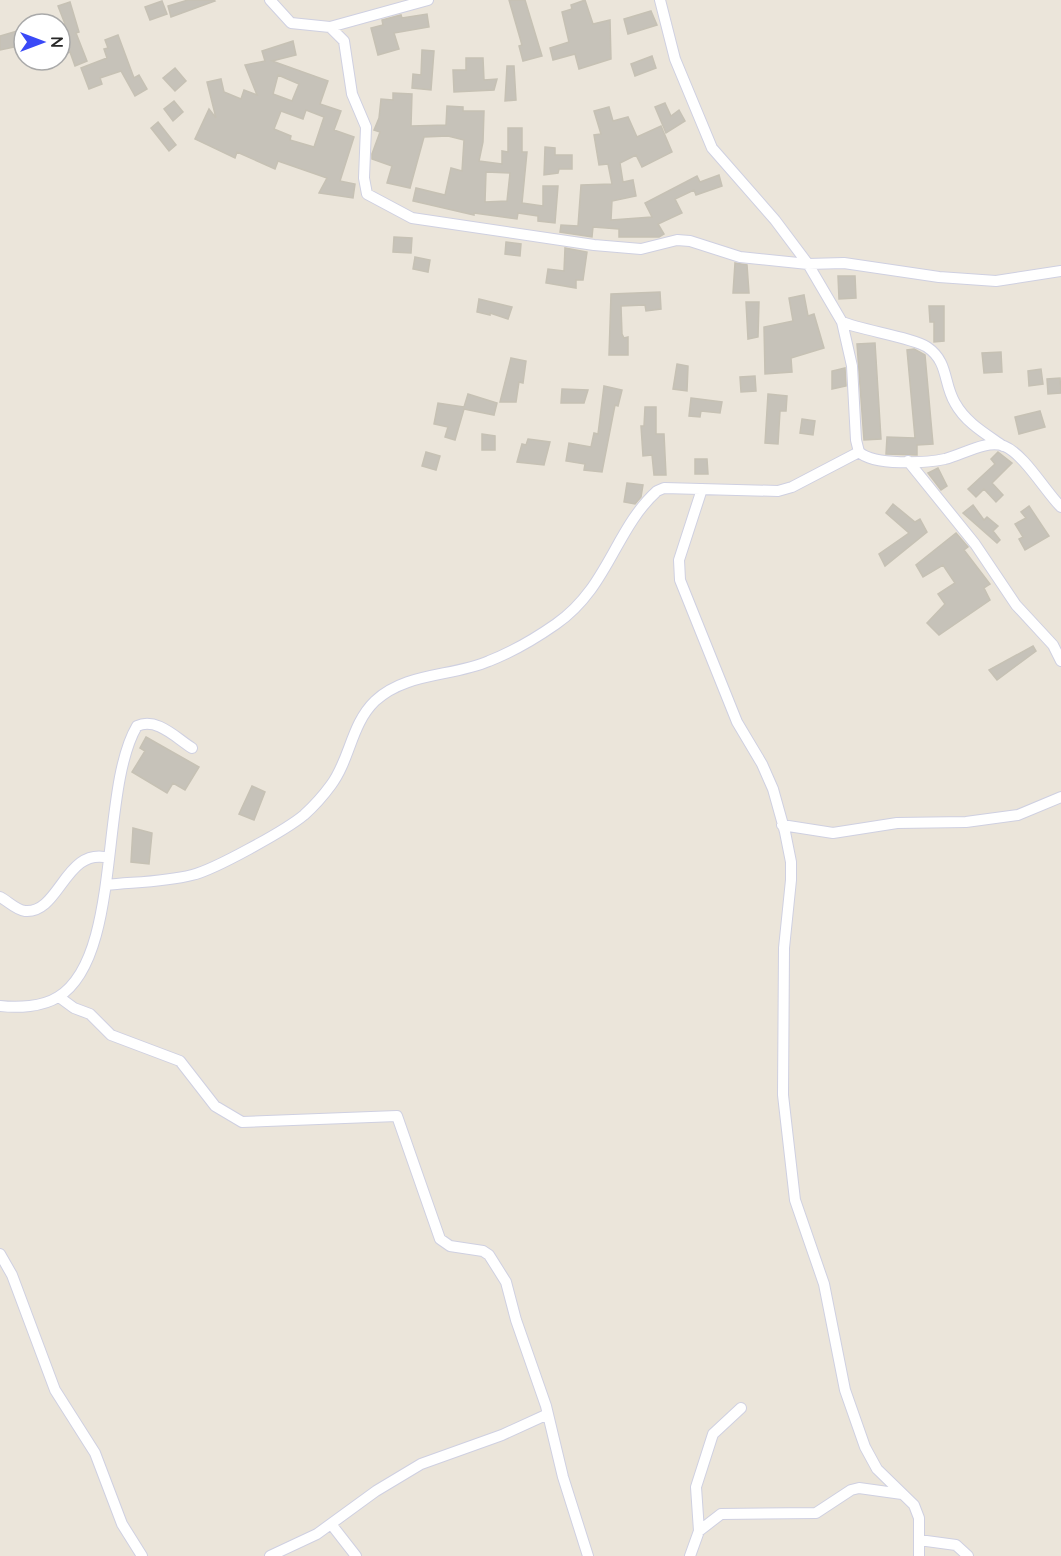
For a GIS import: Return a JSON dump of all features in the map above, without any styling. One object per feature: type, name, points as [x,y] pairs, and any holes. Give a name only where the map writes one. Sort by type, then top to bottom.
[{"type":"street","points":[[270,0],[291,23],[330,27],[428,0]]},
{"type":"street","points":[[660,0],[675,59],[712,148],[775,220],[808,264],[842,322],[852,366],[856,440],[859,452],[875,460],[908,461],[945,459],[992,445],[1004,446]]},
{"type":"street","points":[[330,27],[345,41],[348,48],[352,94],[366,127],[364,178],[368,194],[400,213],[444,225],[631,249],[690,241],[740,257],[808,264],[844,263],[939,277],[996,281],[1061,271]]},
{"type":"street","points":[[842,322],[926,346],[944,365],[954,402],[962,413],[975,426],[1019,458],[1061,507]]},
{"type":"street","points":[[106,885],[194,875],[302,817],[336,778],[355,731],[375,701],[404,683],[489,661],[558,623],[586,598],[602,577],[651,496],[664,488],[778,491],[792,487],[859,452]]},
{"type":"street","points":[[908,461],[975,544],[1016,605],[1053,645],[1061,661]]},
{"type":"street","points":[[702,489],[679,560],[680,580],[737,722],[762,764],[773,789],[791,862],[784,948],[783,1095],[795,1200],[824,1284],[845,1390],[865,1447],[877,1469],[914,1505],[919,1518],[920,1556]]},
{"type":"street","points":[[0,1006],[30,1006],[59,997],[72,985],[84,964],[96,933],[106,885],[123,761],[137,726],[146,722],[156,724],[192,748]]},
{"type":"street","points":[[783,825],[833,833],[897,823],[966,822],[1018,815],[1061,797]]},
{"type":"street","points":[[0,897],[18,909],[34,909],[49,900],[73,869],[82,862],[94,856],[109,858]]},
{"type":"street","points":[[59,997],[74,1008],[90,1014],[111,1035],[180,1061],[215,1106],[243,1122],[397,1116],[440,1239],[450,1246],[483,1251],[504,1275],[548,1414],[563,1477],[588,1556]]},
{"type":"street","points":[[0,1254],[12,1275],[59,1399],[95,1453],[122,1524],[142,1556]]},
{"type":"street","points":[[690,1556],[699,1531],[696,1487],[712,1434],[741,1408]]},
{"type":"street","points":[[270,1556],[317,1534],[375,1491],[421,1464],[502,1435],[548,1414]]},
{"type":"street","points":[[699,1531],[721,1514],[816,1513],[851,1490],[859,1488],[905,1494]]},
{"type":"street","points":[[331,1524],[356,1556]]},
{"type":"street","points":[[919,1540],[956,1545],[968,1556]]},
{"type":"building","points":[[188,0],[215,1],[171,17],[168,6]]},
{"type":"building","points":[[509,0],[525,0],[542,56],[523,61],[519,46],[522,45]]},
{"type":"building","points":[[585,0],[593,24],[610,20],[611,59],[579,69],[575,54],[553,60],[550,48],[569,42],[562,12],[572,9],[571,5]]},
{"type":"building","points":[[162,1],[167,14],[150,20],[145,7]]},
{"type":"building","points":[[70,2],[79,32],[76,33],[87,61],[75,66],[72,58],[72,12],[60,12],[58,6]]},
{"type":"building","points":[[651,11],[657,25],[628,34],[624,19]]},
{"type":"building","points":[[427,14],[429,27],[394,33],[399,49],[378,55],[371,28],[383,25],[382,20],[401,15],[402,18]]},
{"type":"building","points":[[12,32],[12,48],[0,50],[0,36]]},
{"type":"building","points":[[118,35],[134,78],[139,75],[147,89],[135,96],[121,71],[100,78],[102,84],[89,89],[81,68],[107,58],[104,49],[108,48],[105,40]]},
{"type":"building","points":[[293,41],[296,55],[272,61],[328,81],[320,104],[341,111],[334,130],[354,137],[340,181],[355,184],[353,198],[319,193],[327,178],[278,161],[275,169],[237,152],[235,158],[195,139],[209,109],[216,118],[207,82],[221,79],[224,92],[241,99],[244,90],[257,95],[245,65],[265,61],[262,51]],"holes":[[[278,75],[299,84],[292,101],[273,94]],[[306,110],[324,117],[314,147],[290,140],[291,136],[274,129],[281,111],[303,119]]]},
{"type":"building","points":[[422,50],[434,51],[431,90],[412,88],[413,74],[421,75]]},
{"type":"building","points":[[652,56],[656,68],[635,76],[631,64]]},
{"type":"building","points":[[466,58],[483,58],[484,80],[497,79],[494,90],[454,92],[453,70],[466,70]]},
{"type":"building","points":[[507,66],[514,66],[516,100],[505,101]]},
{"type":"building","points":[[175,68],[186,81],[175,91],[163,78]]},
{"type":"building","points":[[393,93],[412,94],[411,126],[446,125],[447,106],[463,107],[463,111],[484,111],[483,142],[479,161],[502,164],[502,151],[508,152],[508,128],[522,128],[522,152],[527,152],[522,203],[543,206],[543,186],[558,186],[555,223],[538,221],[538,216],[518,213],[517,219],[474,213],[474,215],[413,201],[416,188],[445,195],[451,168],[462,171],[464,140],[448,136],[424,137],[410,188],[387,183],[392,166],[372,159],[372,154],[380,132],[374,130],[379,118],[381,99],[393,100]],"holes":[[[486,172],[510,173],[507,201],[485,202]]]},
{"type":"building","points":[[174,101],[183,112],[173,121],[164,109]]},
{"type":"building","points":[[665,103],[671,116],[679,110],[685,121],[666,133],[655,107]]},
{"type":"building","points":[[609,107],[613,121],[628,117],[637,137],[661,126],[672,152],[642,167],[636,155],[620,163],[623,182],[633,180],[636,196],[612,201],[611,220],[652,217],[645,203],[697,176],[700,182],[719,175],[722,186],[696,195],[694,190],[675,199],[682,213],[658,224],[664,234],[659,237],[619,237],[619,229],[593,227],[592,237],[560,232],[561,225],[578,226],[581,185],[612,184],[608,164],[599,165],[594,135],[601,134],[594,111]]},
{"type":"building","points":[[158,122],[176,145],[169,151],[151,128]]},
{"type":"building","points":[[545,147],[555,148],[555,155],[572,155],[572,169],[559,169],[558,173],[544,175]]},
{"type":"building","points":[[394,237],[412,238],[411,253],[393,252]]},
{"type":"building","points":[[506,242],[521,244],[520,256],[505,254]]},
{"type":"building","points":[[565,248],[587,252],[583,280],[576,280],[576,288],[546,283],[548,269],[564,271]]},
{"type":"building","points":[[415,257],[430,260],[428,272],[413,269]]},
{"type":"building","points":[[735,263],[747,265],[749,293],[733,293]]},
{"type":"building","points":[[838,276],[855,276],[856,298],[839,299]]},
{"type":"building","points":[[660,292],[661,309],[646,311],[645,305],[621,306],[622,334],[624,338],[628,337],[628,355],[609,355],[611,294]]},
{"type":"building","points":[[804,295],[808,316],[814,314],[824,348],[791,358],[792,372],[765,374],[764,327],[793,321],[789,298]]},
{"type":"building","points":[[479,299],[512,307],[508,319],[490,313],[490,315],[477,312]]},
{"type":"building","points":[[746,302],[759,302],[758,337],[748,339]]},
{"type":"building","points":[[929,306],[944,306],[944,341],[934,342],[934,322],[930,322]]},
{"type":"building","points":[[875,343],[881,439],[864,440],[857,344]]},
{"type":"building","points":[[914,349],[925,355],[933,444],[917,445],[917,455],[886,454],[887,437],[915,438],[907,350]]},
{"type":"building","points":[[1001,352],[1002,372],[984,373],[982,353]]},
{"type":"building","points":[[511,358],[526,361],[523,383],[519,382],[516,402],[500,402]]},
{"type":"building","points":[[677,364],[688,366],[687,391],[673,389]]},
{"type":"building","points":[[845,368],[846,386],[832,389],[832,371]]},
{"type":"building","points":[[1041,369],[1043,384],[1029,386],[1028,371]]},
{"type":"building","points":[[755,376],[756,391],[741,392],[740,377]]},
{"type":"building","points":[[1060,378],[1061,393],[1048,394],[1047,379]]},
{"type":"building","points":[[604,386],[622,390],[618,406],[615,405],[602,472],[584,470],[585,464],[566,461],[569,443],[591,447],[594,433],[598,434]]},
{"type":"building","points":[[562,389],[588,390],[584,403],[561,403]]},
{"type":"building","points":[[468,394],[497,403],[494,415],[464,409],[455,440],[445,437],[448,427],[434,424],[438,403],[464,407]]},
{"type":"building","points":[[768,394],[787,396],[786,411],[780,411],[778,444],[765,443]]},
{"type":"building","points":[[691,398],[722,402],[720,413],[701,411],[700,417],[689,416]]},
{"type":"building","points":[[645,407],[656,407],[656,434],[664,434],[666,475],[654,475],[652,455],[643,456],[641,426],[644,426]]},
{"type":"building","points":[[1040,411],[1045,427],[1019,434],[1015,417]]},
{"type":"building","points":[[802,419],[815,421],[813,435],[800,433]]},
{"type":"building","points":[[482,434],[495,436],[495,450],[482,450]]},
{"type":"building","points":[[528,439],[550,442],[544,465],[517,462],[522,444],[526,445]]},
{"type":"building","points":[[426,452],[440,456],[436,470],[422,466]]},
{"type":"building","points":[[998,452],[1012,463],[992,483],[1003,495],[996,502],[984,489],[976,497],[968,489],[995,464],[991,459]]},
{"type":"building","points":[[695,459],[707,459],[708,474],[695,474]]},
{"type":"building","points":[[938,468],[947,486],[941,490],[928,473]]},
{"type":"building","points":[[627,483],[643,485],[641,497],[635,504],[624,502]]},
{"type":"building","points":[[893,504],[915,522],[920,519],[927,532],[885,566],[879,554],[909,533],[886,513]]},
{"type":"building","points":[[973,505],[984,520],[987,517],[998,526],[993,531],[1000,540],[997,543],[963,513]]},
{"type":"building","points":[[1029,506],[1049,536],[1025,550],[1019,539],[1023,537],[1015,524],[1026,518],[1021,512]]},
{"type":"building","points":[[956,533],[968,547],[964,550],[990,584],[984,588],[990,600],[939,635],[927,623],[945,604],[938,594],[955,583],[943,565],[923,577],[916,565]]},
{"type":"building","points":[[1033,646],[1036,651],[997,680],[989,670]]},
{"type":"building","points":[[146,737],[199,767],[185,790],[173,783],[167,793],[132,772],[145,751],[140,748]]},
{"type":"building","points":[[252,786],[265,792],[254,820],[239,814]]},
{"type":"building","points":[[133,828],[152,833],[149,864],[131,862]]}]
